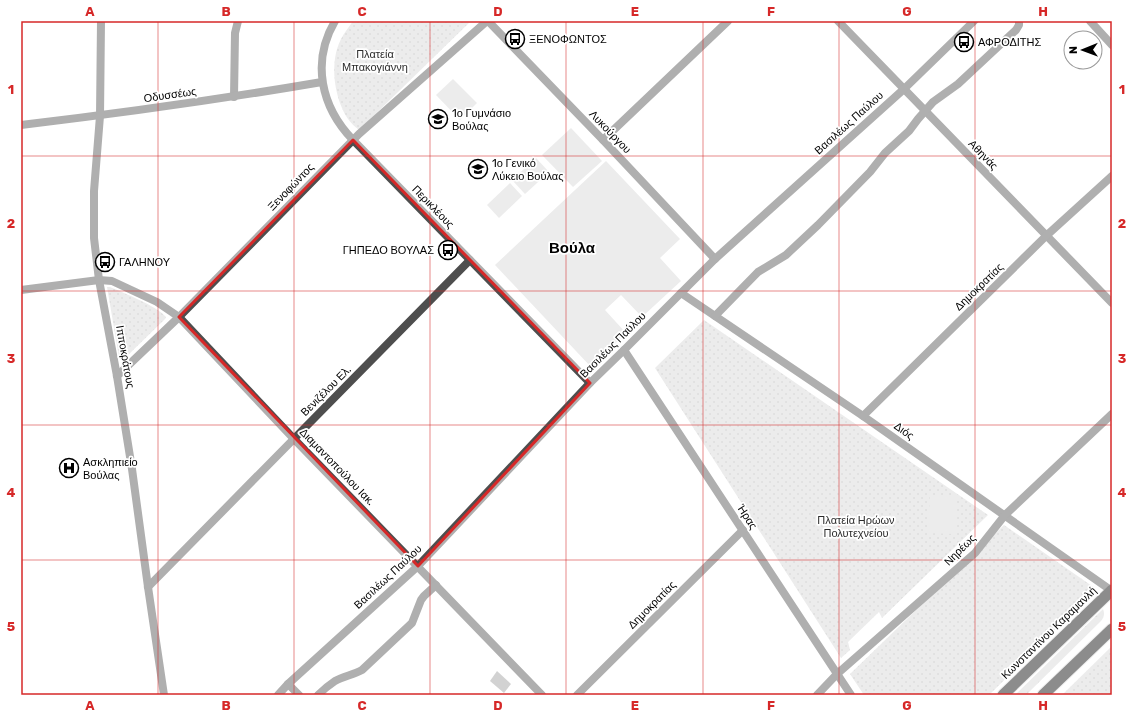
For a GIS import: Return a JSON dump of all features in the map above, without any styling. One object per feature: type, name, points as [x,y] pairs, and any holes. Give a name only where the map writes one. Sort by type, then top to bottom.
[{"type":"highway","name":"Κωνσταντίνου Καραμανλή","points":[[1004,695],[1112,590]]},
{"type":"highway","points":[[1043,695],[1112,629]]},
{"type":"street","name":"Ιπποκράτους","points":[[101,21],[100,116],[93,209],[94,238],[99,280],[117,376],[132,470],[164,695]]},
{"type":"street","points":[[234,97],[235,34],[238,21]]},
{"type":"street","name":"Περικλέους","points":[[334,21],[324,47],[321,65],[325,96],[336,121],[344,132],[590,383]]},
{"type":"street","name":"Λυκούργου","points":[[488,21],[715,259]]},
{"type":"street","name":"Ξενοφώντος","points":[[117,376],[179,317],[352,140],[488,21]]},
{"type":"street","points":[[603,140],[728,21]]},
{"type":"street","name":"Αθηνάς","points":[[838,21],[1112,303]]},
{"type":"street","name":"Βασιλέως Παύλου","points":[[278,695],[288,684],[418,566],[590,383],[715,259],[904,89],[974,21]]},
{"type":"street","points":[[715,316],[758,272],[786,255],[818,225],[870,172],[885,153],[909,131],[925,110],[940,96],[958,84],[1016,30],[1019,26],[1019,21]]},
{"type":"street","points":[[1090,21],[1112,45]]},
{"type":"street","name":"Οδυσσέως","points":[[21,125],[100,116],[234,97],[322,82]]},
{"type":"street","name":"Δημοκρατίας","points":[[863,416],[1046,236],[1112,176]]},
{"type":"street","name":"Βενιζέλου Ελ.","points":[[148,587],[470,260]]},
{"type":"street","name":"Διαμαντοπούλου Ιακ.","points":[[21,290],[99,280],[112,281],[157,302],[179,317],[294,439],[542,695]]},
{"type":"street","name":"Διός","points":[[681,293],[863,416],[1112,590]]},
{"type":"street","name":"Ήρας","points":[[624,350],[851,695]]},
{"type":"street","name":"Νηρέως","points":[[817,695],[837,674],[975,553],[1005,515],[1112,414]]},
{"type":"street","name":"Δημοκρατίας","points":[[577,695],[743,530]]},
{"type":"street","points":[[318,695],[334,682],[356,673],[368,665],[412,622],[421,600],[436,585]]},
{"type":"street","points":[[1112,590],[1112,598]]},
{"type":"street","points":[[288,684],[299,695]]},
{"type":"highlighted area","points":[[353,140],[590,383],[418,566],[179,317]]},
{"type":"green space","name":"Πλατεία Μπακογιάννη","points":[[353,21],[471,21],[359,130],[349,120],[339,101],[336,91],[334,69],[337,48],[342,37]]},
{"type":"green space","points":[[453,79],[477,103],[460,120],[436,95]]},
{"type":"green space","points":[[571,128],[602,161],[573,187],[542,155]]},
{"type":"green space","points":[[536,158],[549,172],[525,194],[512,180]]},
{"type":"green space","points":[[606,161],[680,239],[660,258],[681,281],[642,317],[621,295],[605,310],[626,333],[591,367],[495,265]]},
{"type":"green space","points":[[510,183],[522,196],[499,218],[487,205]]},
{"type":"green space","points":[[107,287],[148,304],[166,317],[125,358],[119,357]]},
{"type":"green space","name":"Πλατεία Ηρώων Πολυτεχνείου","points":[[704,320],[988,515],[882,618],[879,612],[848,642],[850,650],[841,658],[655,368]]},
{"type":"green space","points":[[930,495],[957,496],[955,534],[928,533]]},
{"type":"green space","points":[[1004,525],[1096,590],[989,695],[864,695],[850,674]]},
{"type":"green space","points":[[1103,609],[1104,615],[1101,621],[1026,695],[1015,695]]},
{"type":"green space","points":[[1112,646],[1112,695],[1062,695]]},
{"type":"shaded area","points":[[497,671],[511,684],[504,693],[490,681]]},
{"type":"place","name":"ΞΕΝΟΦΩΝΤΟΣ","points":[[515,39]]},
{"type":"place","name":"ΑΦΡΟΔΙΤΗΣ","points":[[964,42]]},
{"type":"place","name":"1ο Γυμνάσιο Βούλας","points":[[438,119]]},
{"type":"place","name":"1ο Γενικό Λύκειο Βούλας","points":[[478,169]]},
{"type":"place","name":"ΓΗΠΕΔΟ ΒΟΥΛΑΣ","points":[[448,250]]},
{"type":"place","name":"ΓΑΛΗΝΟΥ","points":[[105,262]]},
{"type":"place","name":"Ασκληπιείο Βούλας","points":[[69,468]]},
{"type":"district","name":"Βούλα","points":[[572,248]]}]
